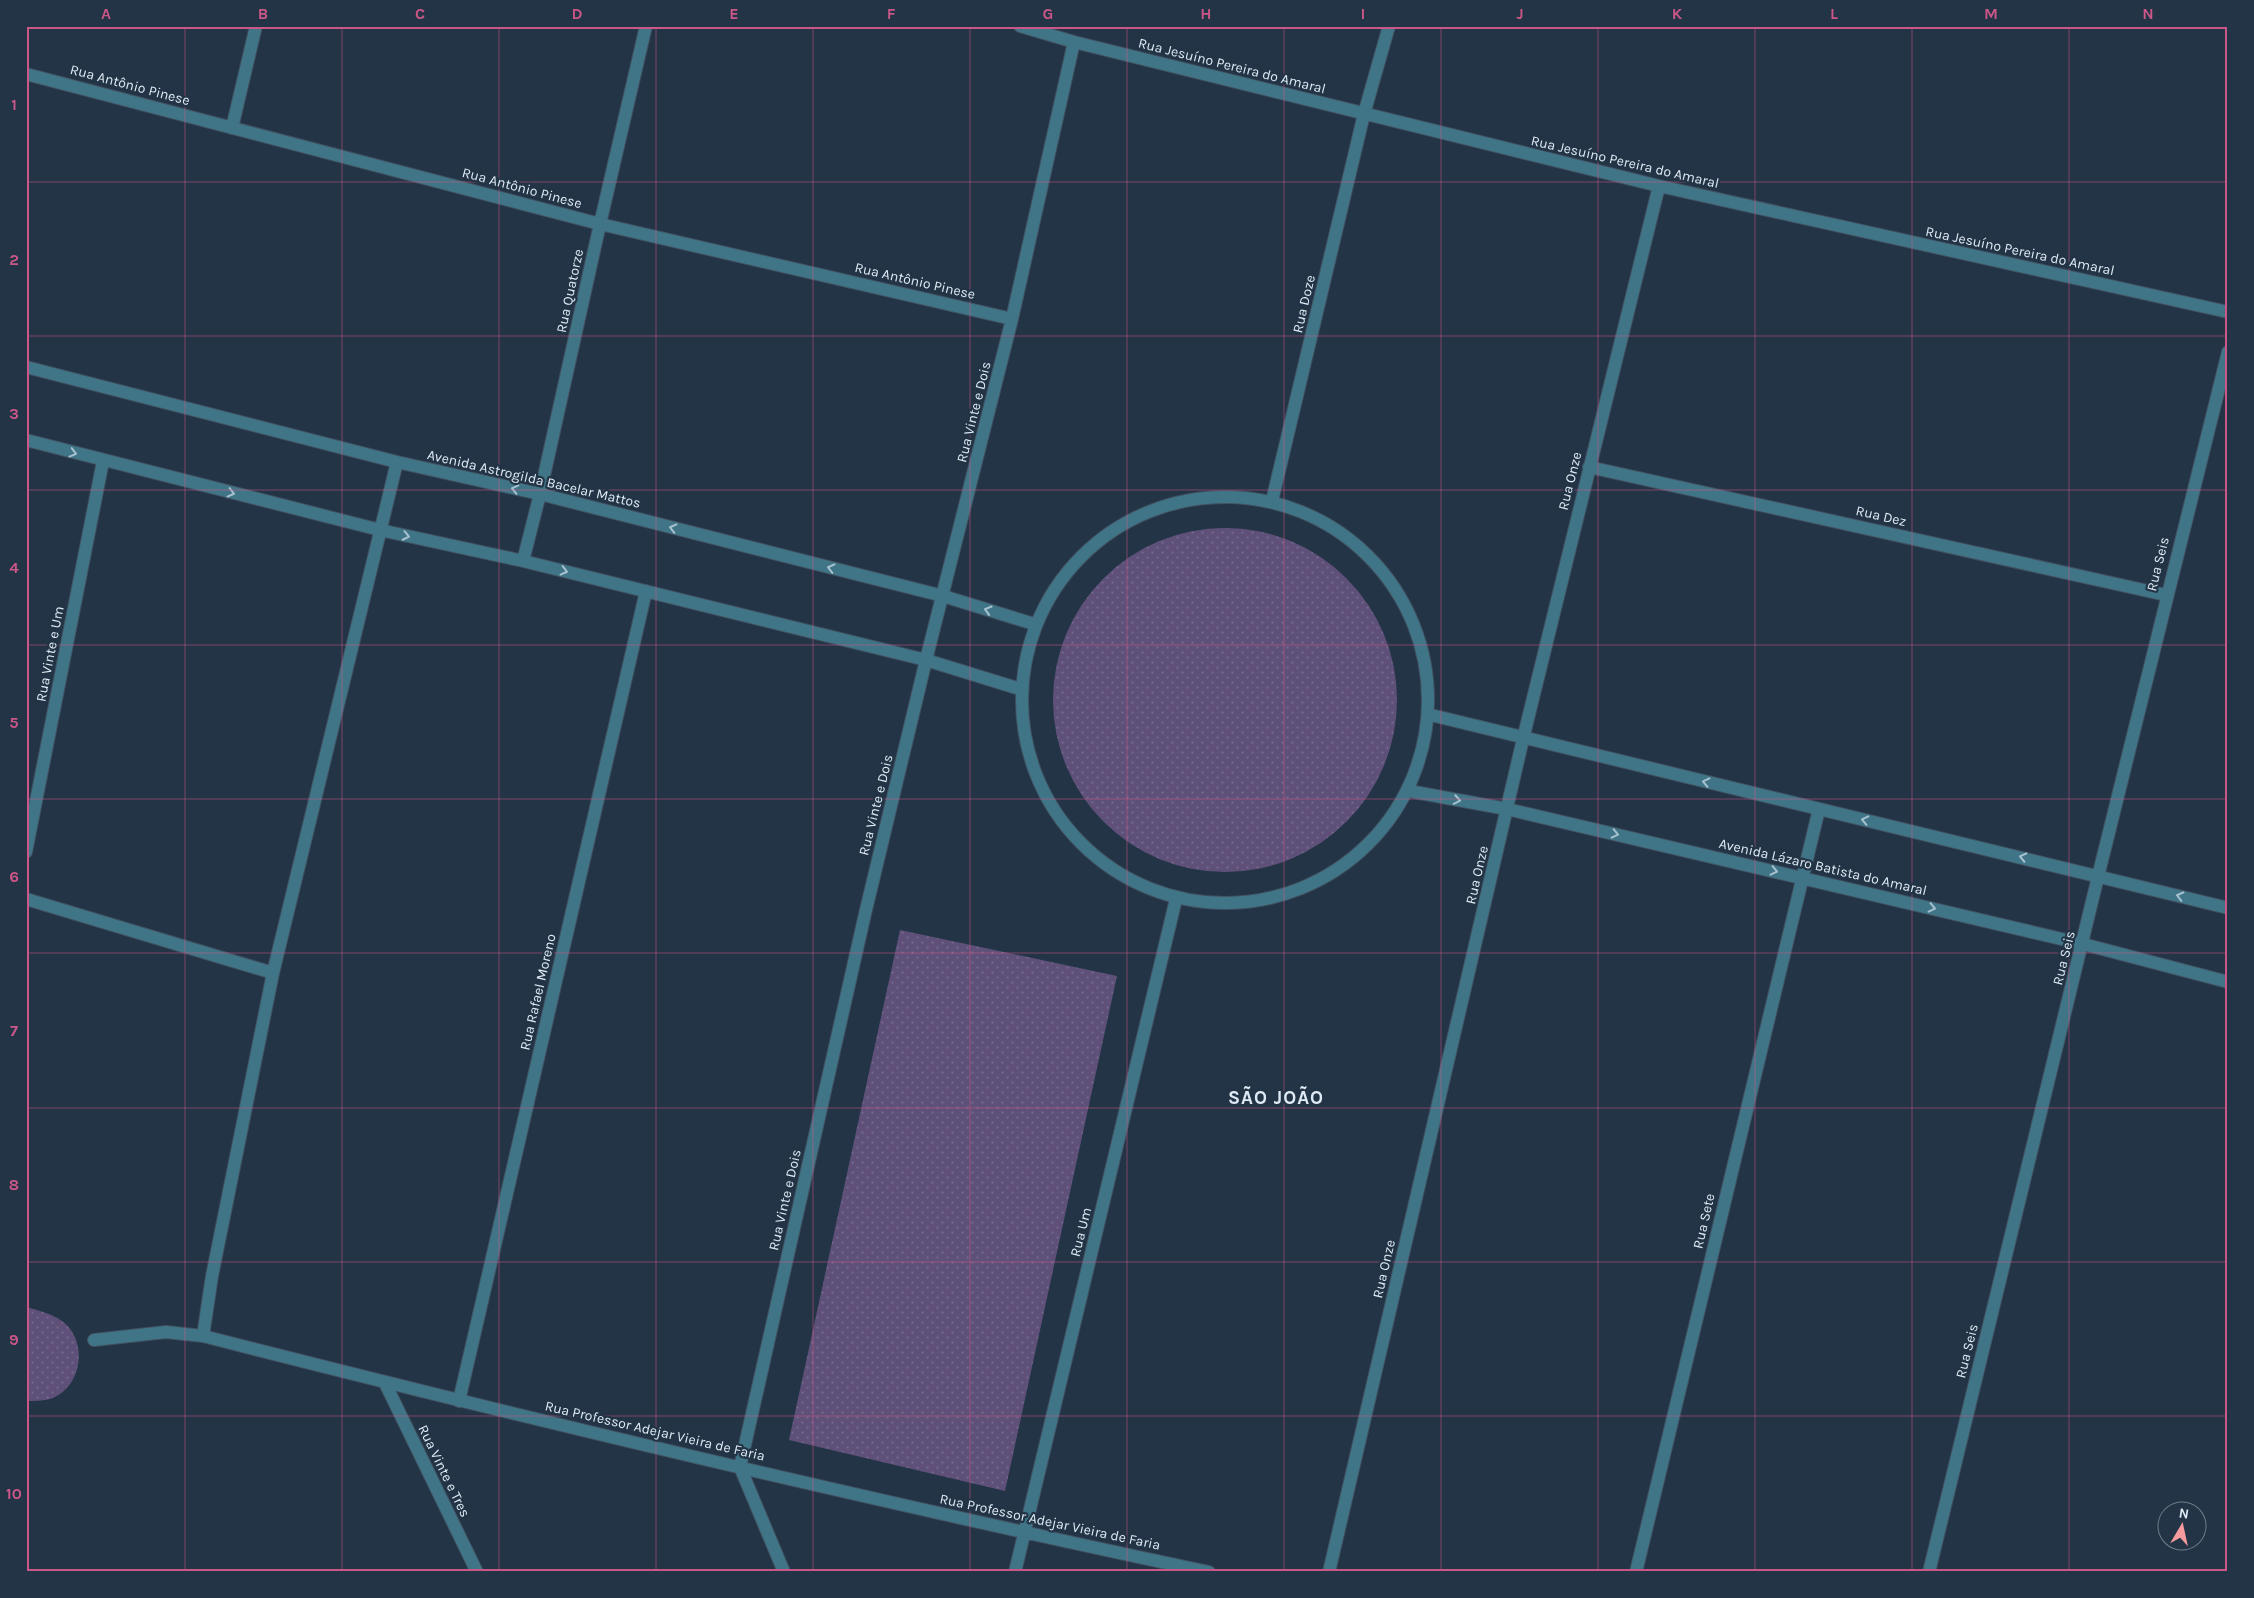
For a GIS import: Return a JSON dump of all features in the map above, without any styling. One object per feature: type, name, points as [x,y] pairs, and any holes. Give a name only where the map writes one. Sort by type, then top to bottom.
[{"type":"street","points":[[232,128],[256,26]]},
{"type":"street","name":"Rua Quatorze","points":[[523,561],[540,494],[646,26]]},
{"type":"street","name":"Rua Jesuíno Pereira do Amaral","points":[[1020,26],[1074,42],[1659,186],[2228,312]]},
{"type":"street","name":"Rua Doze","points":[[1272,501],[1364,114],[1389,26]]},
{"type":"street","name":"Rua Vinte e Dois","points":[[740,1467],[863,924],[926,660],[1012,319],[1074,42]]},
{"type":"street","name":"Rua Antônio Pinese","points":[[26,74],[600,224],[1012,319]]},
{"type":"street","name":"Rua Onze","points":[[1329,1572],[1523,739],[1659,186]]},
{"type":"street","name":"Rua Seis","points":[[1928,1572],[2083,944],[2166,595],[2228,352]]},
{"type":"street","name":"Avenida Astrogilda Bacelar Mattos","points":[[26,367],[397,462],[540,494],[943,596],[1034,624]]},
{"type":"street","points":[[26,440],[102,461],[380,530],[523,561],[926,660],[1020,689]]},
{"type":"street","name":"Rua Vinte e Um","points":[[26,852],[102,461]]},
{"type":"street","points":[[203,1336],[212,1276],[273,973],[397,462]]},
{"type":"street","name":"Rua Dez","points":[[1589,467],[2166,595]]},
{"type":"street","points":[[1214,496],[1272,501],[1338,529],[1391,579],[1423,644],[1431,715],[1423,754],[1409,791],[1365,851],[1308,887],[1244,904],[1176,898],[1124,878],[1079,843],[1045,798],[1025,746],[1020,689],[1034,624],[1063,574],[1105,534],[1157,507],[1214,496]]},
{"type":"street","name":"Rua Rafael Moreno","points":[[459,1401],[646,591]]},
{"type":"street","points":[[1431,715],[1523,739],[2098,875],[2228,908]]},
{"type":"street","name":"Avenida Lázaro Batista do Amaral","points":[[1409,791],[1507,809],[1801,877],[2083,944],[2228,982]]},
{"type":"street","name":"Rua Sete","points":[[1636,1572],[1801,877],[1819,809]]},
{"type":"street","name":"Rua Um","points":[[1015,1572],[1176,898]]},
{"type":"street","points":[[26,899],[273,973]]},
{"type":"street","name":"Rua Professor Adejar Vieira de Faria","points":[[94,1340],[166,1332],[203,1336],[385,1383],[740,1467],[1024,1533],[1209,1572]]},
{"type":"street","name":"Rua Vinte e Tres","points":[[385,1383],[476,1572]]},
{"type":"street","points":[[740,1467],[784,1572]]},
{"type":"shaded area","points":[[1208,528],[1242,528],[1275,535],[1306,548],[1321,557],[1347,578],[1368,604],[1384,634],[1394,666],[1397,700],[1394,734],[1384,766],[1368,796],[1347,822],[1321,843],[1306,852],[1275,865],[1242,872],[1208,872],[1175,865],[1144,852],[1116,833],[1092,809],[1073,781],[1060,750],[1053,717],[1053,683],[1060,650],[1073,619],[1092,591],[1116,567],[1144,548],[1175,535]]},
{"type":"shaded area","points":[[900,930],[1117,976],[1005,1491],[789,1440]]},
{"type":"shaded area","points":[[26,1307],[49,1314],[62,1321],[76,1339],[78,1362],[76,1373],[71,1383],[63,1392],[50,1399],[26,1401]]},
{"type":"district","name":"SÃO JOÃO","points":[[1276,1098]]}]
